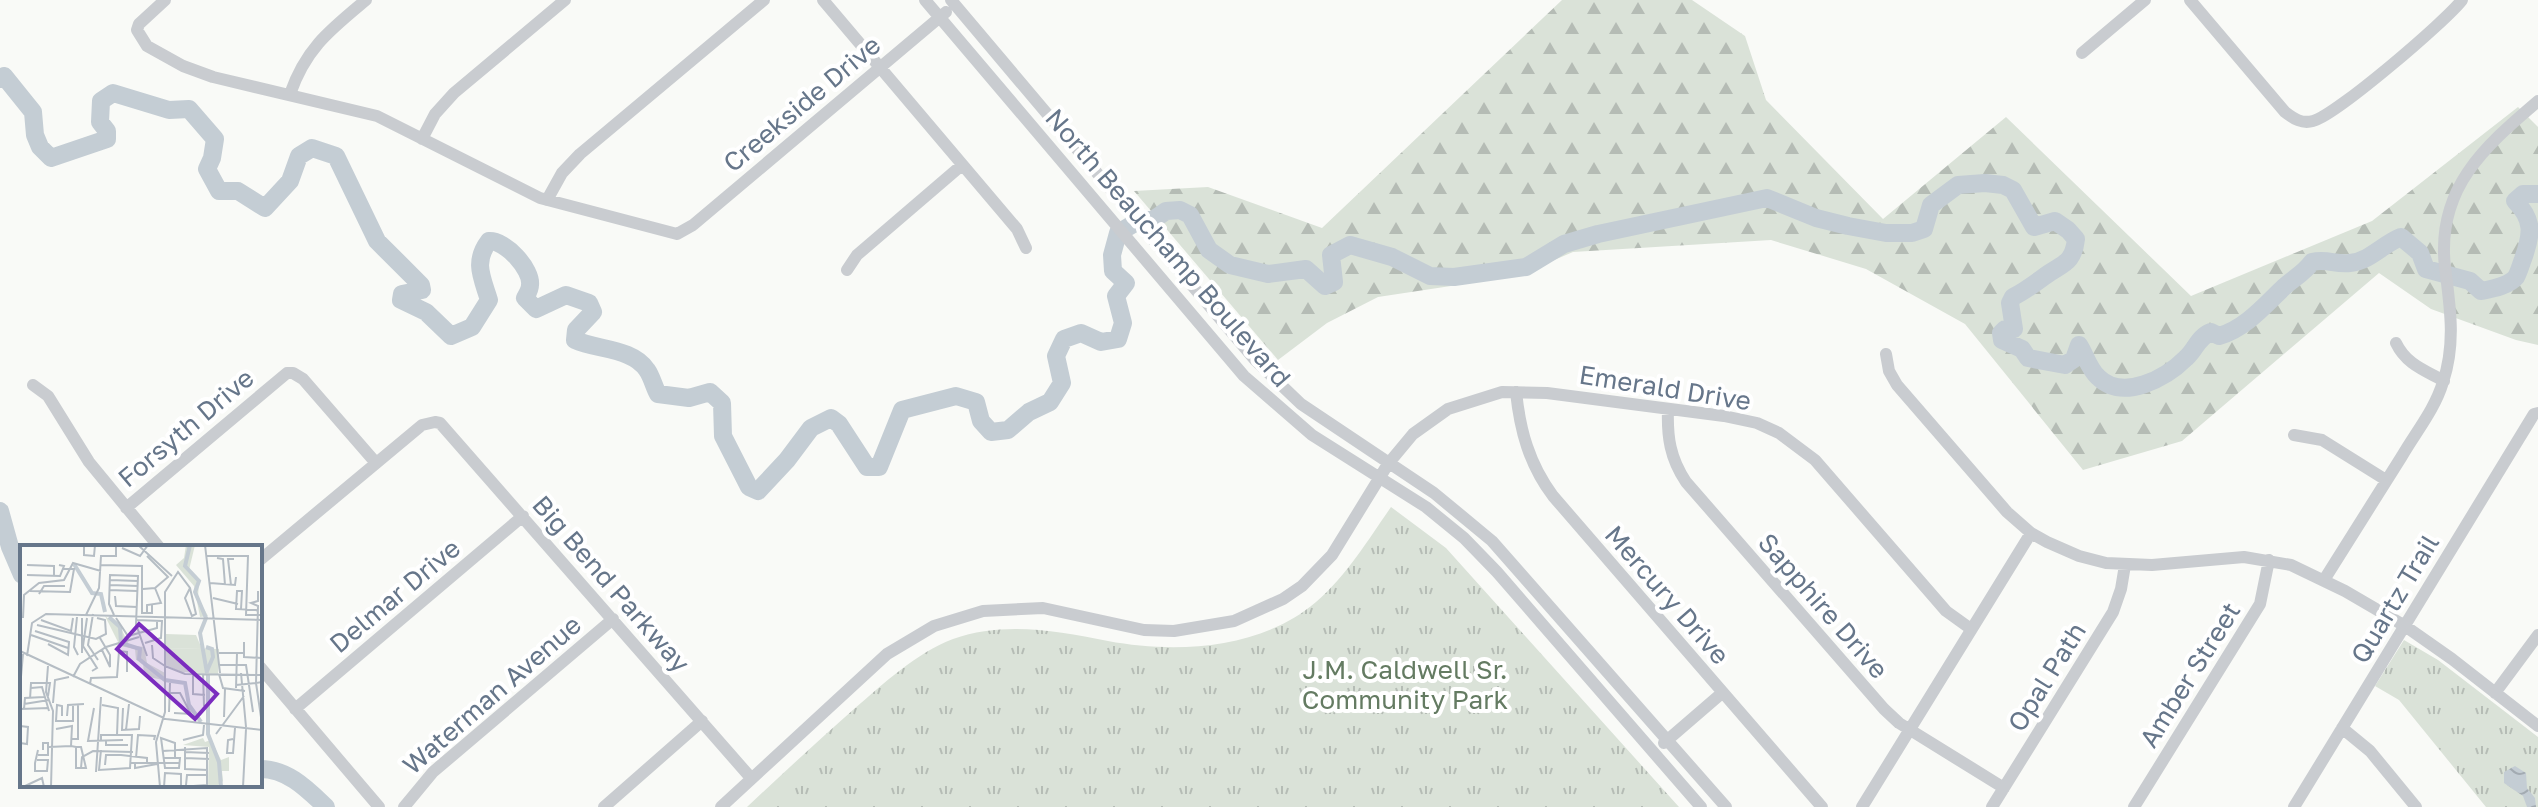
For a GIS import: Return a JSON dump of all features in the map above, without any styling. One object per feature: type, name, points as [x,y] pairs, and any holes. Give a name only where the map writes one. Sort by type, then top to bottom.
[{"type":"street","points":[[165,0],[139,24],[137,30],[147,46],[183,66],[213,77],[377,116],[547,200],[562,173],[580,154],[764,0]]},
{"type":"street","points":[[290,94],[306,56],[320,39],[366,0]]},
{"type":"street","points":[[422,139],[435,114],[454,93],[565,0]]},
{"type":"street","points":[[823,0],[1017,229],[1026,248]]},
{"type":"street","name":"North Beauchamp Boulevard","points":[[925,0],[1244,376],[1312,435],[1426,507],[1482,555],[1701,807]]},
{"type":"street","points":[[2082,53],[2145,0]]},
{"type":"street","points":[[2190,0],[2285,112],[2298,120],[2311,122],[2332,111],[2445,18],[2462,0]]},
{"type":"street","name":"Creekside Drive","points":[[547,200],[677,234],[693,225],[940,18],[953,3]]},
{"type":"street","name":"North Beauchamp Boulevard","points":[[953,3],[1255,360],[1301,404],[1434,493],[1492,541],[1726,807]]},
{"type":"street","points":[[2324,580],[2433,406],[2444,381],[2452,334],[2444,238],[2450,208],[2469,169],[2491,142],[2538,101]]},
{"type":"street","points":[[847,270],[857,255],[962,165]]},
{"type":"street","points":[[2396,343],[2405,358],[2444,381]]},
{"type":"street","points":[[1886,354],[1889,371],[1897,385],[2002,506],[2031,533],[2079,556],[2125,565],[2232,557],[2291,565],[2405,626],[2538,726]]},
{"type":"street","name":"Forsyth Drive","points":[[126,508],[287,373],[303,379],[376,463]]},
{"type":"street","points":[[33,385],[48,396],[89,462],[157,545]]},
{"type":"street","name":"Emerald Drive","points":[[721,807],[887,654],[934,626],[983,611],[1043,608],[1144,630],[1174,631],[1234,621],[1259,612],[1302,586],[1332,555],[1388,464],[1413,434],[1434,416],[1476,398],[1516,392],[1547,393],[1746,420],[1790,440],[1822,468],[1946,611],[1971,629]]},
{"type":"street","name":"Mercury Drive","points":[[1516,392],[1526,445],[1546,487],[1822,807]]},
{"type":"street","name":"Sapphire Drive","points":[[1668,409],[1667,430],[1671,452],[1686,482],[1884,709],[1910,729],[2004,788]]},
{"type":"street","name":"Quartz Trail","points":[[2294,807],[2536,414]]},
{"type":"street","name":"Big Bend Parkway","points":[[376,463],[422,425],[435,422],[446,427],[751,778]]},
{"type":"street","points":[[2294,435],[2322,440],[2386,480]]},
{"type":"street","points":[[262,558],[376,463]]},
{"type":"street","name":"Delmar Drive","points":[[295,709],[523,516]]},
{"type":"street","points":[[1862,807],[2031,533]]},
{"type":"street","name":"Amber Street","points":[[2134,807],[2260,604],[2269,560]]},
{"type":"street","name":"Opal Path","points":[[1992,807],[2113,612],[2125,565]]},
{"type":"street","name":"Waterman Avenue","points":[[404,807],[433,772],[613,619]]},
{"type":"street","points":[[2495,693],[2538,635]]},
{"type":"street","points":[[262,669],[379,807]]},
{"type":"street","points":[[1654,753],[1722,693]]},
{"type":"street","points":[[604,807],[702,721]]},
{"type":"street","points":[[2342,728],[2370,751],[2416,807]]},
{"type":"green space","points":[[1562,0],[1692,0],[1745,36],[1766,100],[1883,219],[2006,117],[2191,296],[2372,221],[2518,107],[2538,127],[2538,345],[2431,309],[2379,273],[2182,441],[2083,470],[1965,324],[1866,269],[1771,240],[1573,252],[1517,276],[1378,297],[1327,323],[1278,360],[1134,191],[1208,187],[1322,228]]},
{"type":"green space","name":"J.M. Caldwell Sr. Community Park","points":[[1391,507],[1446,548],[1679,807],[747,807],[876,689],[939,645],[972,634],[1011,629],[1050,631],[1162,647],[1190,647],[1244,638],[1294,618],[1316,602],[1347,569]]},
{"type":"green space","points":[[2404,640],[2438,660],[2538,737],[2538,807],[2486,807],[2399,700],[2375,686]]},
{"type":"water","points":[[2515,766],[2526,773],[2527,788],[2535,798],[2536,807],[2527,807],[2523,796],[2504,783],[2504,772]]},
{"type":"waterway","points":[[0,79],[4,76],[33,112],[35,135],[40,147],[51,158],[107,139],[107,131],[100,122],[101,101],[113,93],[169,110],[189,109],[215,139],[207,169],[219,191],[238,191],[265,208],[290,181],[299,156],[312,148],[336,156],[377,241],[421,285],[422,290],[402,294],[401,300],[426,312],[451,336],[472,327],[489,300],[480,270],[481,256],[489,241],[502,245],[527,271],[530,285],[525,298],[536,309],[566,295],[589,303],[593,312],[576,330],[575,340],[633,357],[647,370],[658,394],[689,398],[710,392],[722,403],[723,436],[749,487],[758,491],[811,428],[831,418],[839,424],[867,467],[879,467],[902,410],[956,396],[976,402],[981,421],[991,432],[1008,430],[1029,412],[1050,402],[1062,383],[1056,356],[1064,339],[1081,333],[1101,342],[1118,339],[1123,323],[1116,296],[1126,283],[1113,271],[1112,255],[1118,233],[1140,220],[1153,220],[1166,211],[1180,210],[1190,215],[1209,250],[1230,265],[1268,274],[1306,269],[1325,286],[1334,282],[1331,255],[1350,245],[1392,257],[1430,276],[1454,277],[1526,267],[1564,244],[1598,234],[1767,198],[1816,218],[1848,226],[1886,233],[1912,233],[1924,229],[1931,205],[1958,185],[2003,185],[2013,190],[2034,227],[2055,221],[2076,239],[2075,248],[2066,262],[2013,297],[2010,303],[2014,329],[2005,329],[2001,333],[2002,340],[2022,349],[2028,358],[2065,365],[2074,359],[2079,345],[2098,377],[2108,384],[2132,387],[2156,379],[2178,366],[2207,334],[2211,332],[2219,336],[2246,322],[2312,262],[2357,262],[2401,237],[2420,253],[2426,269],[2470,281],[2481,291],[2504,285],[2517,275],[2530,228],[2526,215],[2515,201],[2523,194],[2538,194]]},
{"type":"waterway","points":[[0,511],[20,570]]},
{"type":"waterway","points":[[262,769],[288,776],[326,807]]}]
